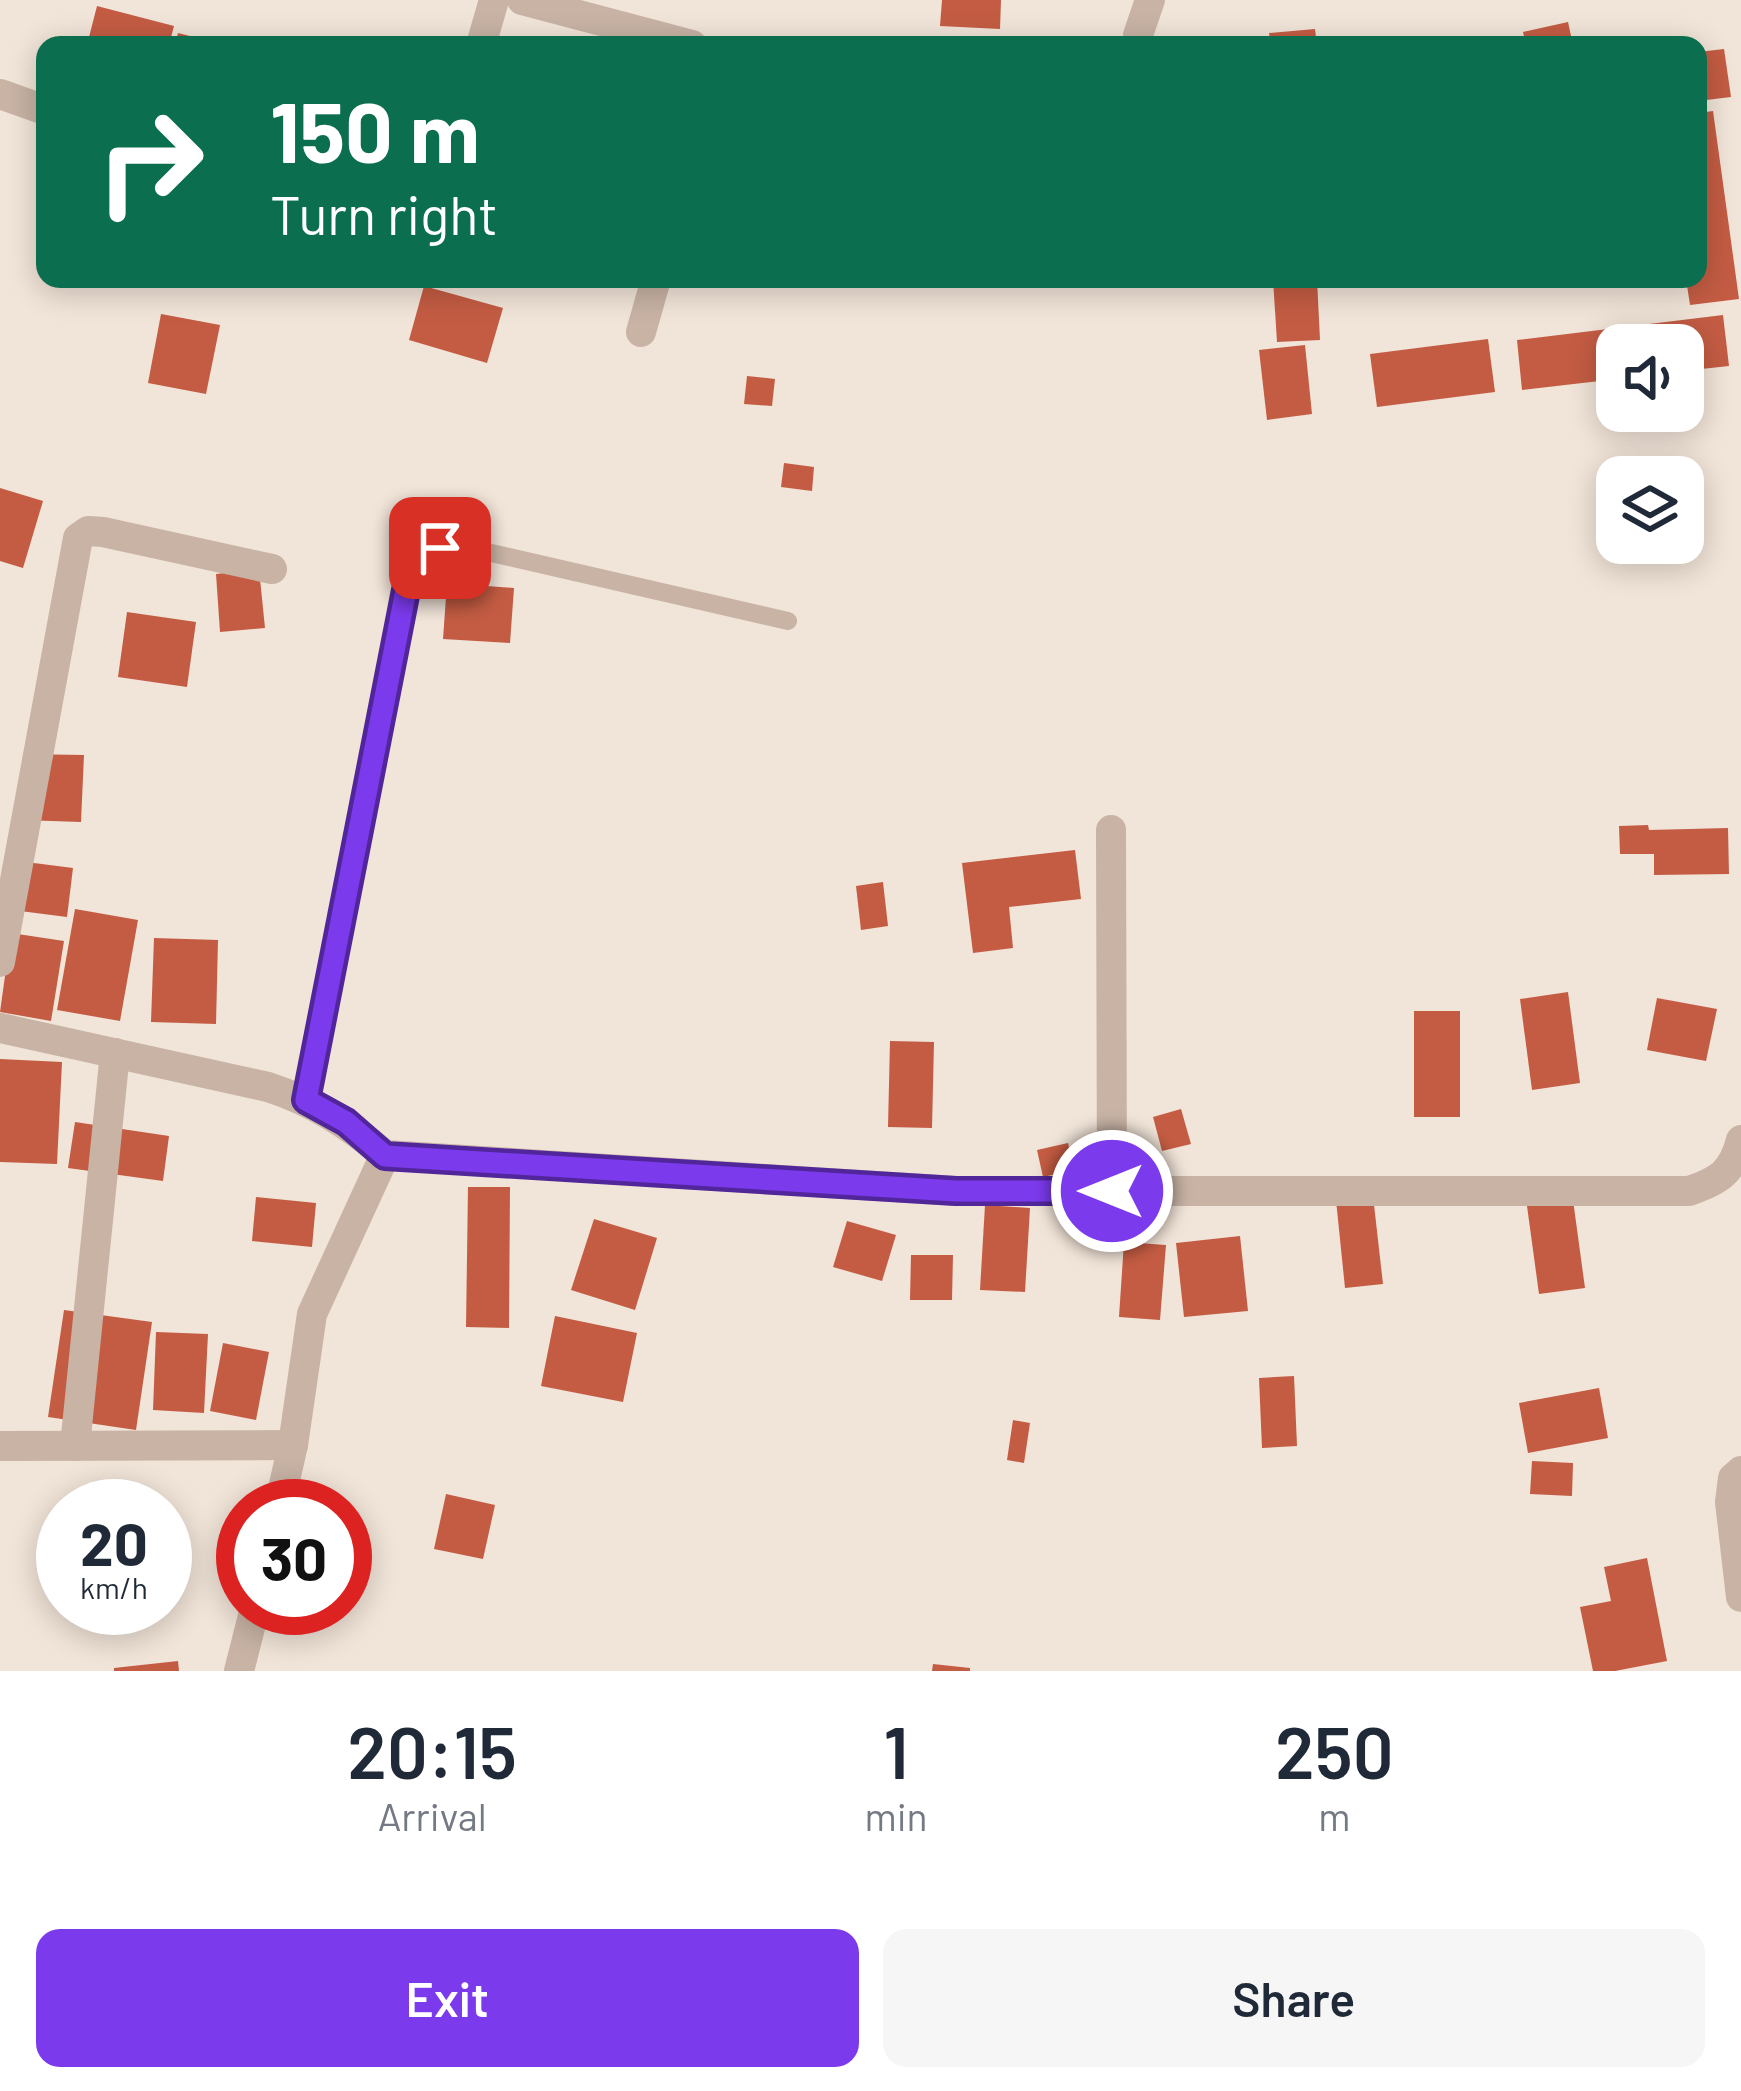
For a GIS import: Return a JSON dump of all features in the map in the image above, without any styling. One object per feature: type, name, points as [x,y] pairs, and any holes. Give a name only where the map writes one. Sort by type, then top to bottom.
[{"type":"street","points":[[484,36],[494,0]]},
{"type":"street","points":[[522,0],[658,36]]},
{"type":"street","points":[[1138,35],[1150,0]]},
{"type":"street","points":[[0,94],[36,107]]},
{"type":"street","points":[[641,332],[653,288]]},
{"type":"street","points":[[0,962],[78,538],[88,531],[104,532],[272,568]]},
{"type":"street","points":[[1111,830],[1112,1191]]},
{"type":"street","points":[[0,1028],[268,1087],[306,1100],[346,1122],[385,1156],[956,1191],[1689,1191],[1716,1183],[1732,1168],[1741,1140]]},
{"type":"street","points":[[75,1446],[116,1053]]},
{"type":"street","points":[[285,1479],[312,1314],[385,1156]]},
{"type":"street","points":[[0,1446],[293,1445]]},
{"type":"street","points":[[1741,1471],[1733,1478],[1730,1502],[1741,1597]]},
{"type":"street","points":[[239,1671],[248,1635]]},
{"type":"lane","points":[[306,1100],[409,575],[420,557],[440,548],[465,547],[788,621]]},
{"type":"building","points":[[942,0],[1001,0],[1000,29],[940,26]]},
{"type":"building","points":[[97,6],[174,26],[171,36],[89,36]]},
{"type":"building","points":[[1568,22],[1571,36],[1524,36],[1523,32]]},
{"type":"building","points":[[1315,29],[1316,36],[1270,36]]},
{"type":"building","points":[[1724,49],[1731,97],[1707,100],[1707,51]]},
{"type":"building","points":[[1713,111],[1739,299],[1690,305],[1687,288],[1707,288],[1707,112]]},
{"type":"building","points":[[423,288],[503,308],[487,363],[409,340]]},
{"type":"building","points":[[1274,288],[1317,288],[1320,340],[1277,342]]},
{"type":"building","points":[[161,314],[220,325],[206,394],[148,383]]},
{"type":"building","points":[[1723,315],[1729,366],[1704,369],[1704,324],[1649,324]]},
{"type":"building","points":[[1596,330],[1596,381],[1522,390],[1517,340]]},
{"type":"building","points":[[1488,339],[1495,392],[1377,407],[1370,354]]},
{"type":"building","points":[[1305,345],[1312,414],[1267,420],[1259,350]]},
{"type":"building","points":[[747,376],[775,379],[772,406],[744,404]]},
{"type":"building","points":[[784,463],[814,467],[812,491],[781,487]]},
{"type":"building","points":[[0,488],[43,501],[23,568],[0,561]]},
{"type":"building","points":[[259,569],[265,628],[220,632],[216,574]]},
{"type":"building","points":[[447,583],[514,588],[510,643],[443,639]]},
{"type":"building","points":[[127,612],[196,622],[187,687],[118,677]]},
{"type":"building","points":[[23,754],[84,755],[81,822],[21,820]]},
{"type":"building","points":[[1648,825],[1649,830],[1728,828],[1729,874],[1654,875],[1654,854],[1620,854],[1619,826]]},
{"type":"building","points":[[1075,850],[1081,899],[1009,907],[1013,948],[973,953],[962,863]]},
{"type":"building","points":[[26,862],[73,868],[67,917],[20,911]]},
{"type":"building","points":[[883,882],[888,926],[861,930],[856,886]]},
{"type":"building","points":[[75,909],[138,920],[120,1021],[57,1010]]},
{"type":"building","points":[[11,933],[64,941],[51,1021],[0,1012]]},
{"type":"building","points":[[154,938],[218,940],[216,1024],[151,1022]]},
{"type":"building","points":[[1568,992],[1580,1083],[1532,1090],[1520,999]]},
{"type":"building","points":[[1657,998],[1717,1009],[1706,1061],[1647,1050]]},
{"type":"building","points":[[1414,1011],[1460,1011],[1460,1117],[1414,1117]]},
{"type":"building","points":[[890,1041],[934,1042],[932,1128],[888,1127]]},
{"type":"building","points":[[0,1059],[62,1062],[57,1164],[0,1162]]},
{"type":"building","points":[[1181,1109],[1191,1144],[1162,1151],[1153,1117]]},
{"type":"building","points":[[75,1122],[169,1136],[163,1181],[68,1168]]},
{"type":"building","points":[[1068,1143],[1074,1170],[1043,1177],[1037,1150]]},
{"type":"building","points":[[468,1187],[510,1187],[509,1328],[466,1327]]},
{"type":"building","points":[[1373,1196],[1383,1284],[1345,1288],[1336,1200]]},
{"type":"building","points":[[256,1197],[316,1203],[312,1247],[252,1241]]},
{"type":"building","points":[[1573,1200],[1585,1288],[1539,1294],[1527,1206]]},
{"type":"building","points":[[985,1205],[1030,1208],[1025,1292],[980,1290]]},
{"type":"building","points":[[594,1219],[657,1238],[635,1310],[571,1290]]},
{"type":"building","points":[[847,1221],[896,1235],[882,1281],[833,1267]]},
{"type":"building","points":[[1240,1236],[1248,1311],[1184,1317],[1176,1243]]},
{"type":"building","points":[[1124,1242],[1166,1245],[1160,1320],[1119,1317]]},
{"type":"building","points":[[911,1255],[953,1255],[952,1300],[910,1300]]},
{"type":"building","points":[[64,1310],[152,1322],[136,1430],[48,1417]]},
{"type":"building","points":[[555,1316],[637,1333],[623,1402],[541,1386]]},
{"type":"building","points":[[156,1332],[208,1334],[204,1413],[153,1410]]},
{"type":"building","points":[[223,1343],[269,1352],[256,1420],[210,1411]]},
{"type":"building","points":[[1294,1376],[1297,1446],[1262,1448],[1259,1378]]},
{"type":"building","points":[[1599,1388],[1608,1438],[1528,1453],[1519,1403]]},
{"type":"building","points":[[1013,1420],[1030,1423],[1024,1463],[1007,1460]]},
{"type":"building","points":[[1532,1461],[1573,1463],[1572,1496],[1530,1494]]},
{"type":"building","points":[[446,1494],[495,1505],[483,1559],[434,1549]]},
{"type":"building","points":[[1647,1558],[1667,1661],[1593,1671],[1580,1607],[1611,1601],[1604,1567]]},
{"type":"building","points":[[178,1661],[179,1671],[114,1671],[114,1668]]},
{"type":"building","points":[[933,1664],[970,1668],[970,1671],[932,1671]]},
{"type":"route","points":[[440,548],[420,557],[409,575],[306,1100],[346,1122],[385,1156],[956,1191],[1112,1191]]}]
